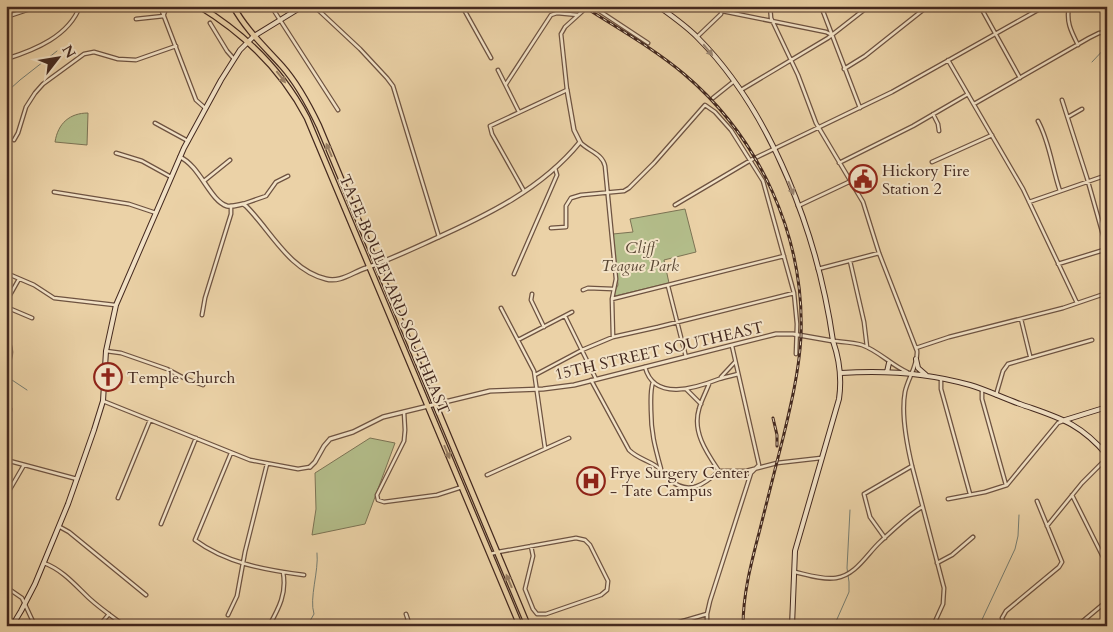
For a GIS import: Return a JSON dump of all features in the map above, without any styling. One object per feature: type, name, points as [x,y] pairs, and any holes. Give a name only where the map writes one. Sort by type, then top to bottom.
[{"type":"main road","name":"TATE BOULEVARD SOUTHEAST","points":[[199,6],[230,26],[248,41],[280,76],[313,129],[520,626]]},
{"type":"main road","name":"TATE BOULEVARD SOUTHEAST","points":[[233,6],[244,24],[284,68],[312,111],[528,626]]},
{"type":"main road","points":[[12,626],[25,604],[60,527],[103,401],[106,352],[116,305],[180,157],[234,58],[254,36],[303,6]]},
{"type":"main road","points":[[658,6],[697,37],[740,91],[774,149],[810,236],[833,341],[838,354],[841,373],[838,400],[796,545],[793,571],[792,626]]},
{"type":"main road","points":[[916,359],[918,368],[930,377]]},
{"type":"main road","points":[[887,372],[889,363]]},
{"type":"main road","points":[[841,373],[887,372],[911,374],[941,379],[982,390],[1065,420],[1082,430],[1107,457]]},
{"type":"main road","points":[[1065,420],[1107,407]]},
{"type":"main road","points":[[1082,430],[1078,421],[1083,415]]},
{"type":"street","points":[[6,17],[39,6]]},
{"type":"street","points":[[6,59],[32,49],[62,31],[71,22],[80,6]]},
{"type":"street","points":[[160,6],[196,100],[206,108]]},
{"type":"street","points":[[164,16],[167,6]]},
{"type":"street","points":[[271,6],[338,110]]},
{"type":"street","points":[[314,6],[348,37],[391,83],[439,237]]},
{"type":"street","points":[[462,6],[491,58]]},
{"type":"street","points":[[592,6],[648,43]]},
{"type":"street","points":[[697,37],[721,14],[722,6]]},
{"type":"street","points":[[770,6],[772,20],[819,128],[851,180],[866,210],[879,253],[916,348],[916,359],[904,402],[908,447],[912,466],[944,585],[945,596],[933,626]]},
{"type":"street","points":[[821,6],[860,108]]},
{"type":"street","points":[[740,91],[832,35],[870,6]]},
{"type":"street","points":[[844,69],[865,56],[928,6]]},
{"type":"street","points":[[980,6],[1020,78]]},
{"type":"street","points":[[676,205],[751,160],[892,92],[1045,6]]},
{"type":"street","points":[[1069,6],[1068,27],[1078,45]]},
{"type":"street","points":[[587,7],[565,27],[562,34],[567,90],[574,130],[580,142],[603,159],[605,166],[616,279],[612,298],[613,336]]},
{"type":"street","points":[[722,11],[772,20],[832,35]]},
{"type":"street","points":[[506,84],[551,15],[557,12],[578,16]]},
{"type":"street","points":[[136,19],[164,16]]},
{"type":"street","points":[[210,23],[227,51],[234,58]]},
{"type":"street","points":[[974,104],[1099,33],[1107,32]]},
{"type":"street","points":[[14,140],[26,107],[35,93],[43,84],[84,54],[94,52],[118,59],[136,60],[176,46]]},
{"type":"street","points":[[948,60],[992,134],[1029,202],[1077,303]]},
{"type":"street","points":[[498,70],[519,112]]},
{"type":"street","points":[[713,98],[733,82]]},
{"type":"street","points":[[524,191],[492,134],[490,126],[567,90]]},
{"type":"street","points":[[839,162],[913,126],[968,94]]},
{"type":"street","points":[[1058,264],[1107,248],[1062,100]]},
{"type":"street","points":[[551,228],[566,227],[566,206],[570,199],[581,195],[624,191],[629,188],[654,163],[705,105],[715,112],[726,124],[751,160],[765,186],[794,294],[797,324],[796,354]]},
{"type":"street","points":[[1068,117],[1082,109]]},
{"type":"street","points":[[933,114],[939,131]]},
{"type":"street","points":[[1038,121],[1053,160],[1053,172],[1060,191]]},
{"type":"street","points":[[155,123],[188,140]]},
{"type":"street","points":[[932,162],[992,134]]},
{"type":"street","points":[[243,204],[292,259],[314,274],[330,280],[339,279],[378,265],[490,213],[555,168],[580,142]]},
{"type":"street","points":[[116,153],[142,161],[171,177]]},
{"type":"street","points":[[180,157],[188,161],[224,205],[243,204],[266,196],[276,182],[288,176]]},
{"type":"street","points":[[204,181],[230,160]]},
{"type":"street","points":[[514,274],[557,174],[555,168]]},
{"type":"street","points":[[1029,202],[1107,174]]},
{"type":"street","points":[[798,206],[851,180]]},
{"type":"street","points":[[54,192],[130,204],[156,213]]},
{"type":"street","points":[[202,315],[205,298],[231,214],[231,206]]},
{"type":"street","points":[[818,269],[879,253]]},
{"type":"street","points":[[612,298],[668,286],[784,256]]},
{"type":"street","points":[[850,261],[868,347]]},
{"type":"street","points":[[6,273],[34,285],[54,298],[116,305]]},
{"type":"street","points":[[6,302],[20,279]]},
{"type":"street","points":[[668,286],[686,357]]},
{"type":"street","points":[[583,290],[588,288],[613,289]]},
{"type":"street","points":[[916,348],[944,338],[1021,319],[1107,293]]},
{"type":"street","points":[[532,294],[532,300],[544,327]]},
{"type":"street","points":[[535,375],[613,336],[677,323],[794,294]]},
{"type":"street","points":[[6,306],[32,318]]},
{"type":"street","points":[[501,308],[535,375],[545,448]]},
{"type":"street","points":[[518,340],[572,312]]},
{"type":"street","points":[[564,316],[596,379]]},
{"type":"street","points":[[1021,319],[1030,357]]},
{"type":"street","name":"15TH STREET SOUTHEAST","points":[[310,467],[316,462],[324,446],[330,440],[354,432],[377,419],[490,391],[562,387],[776,334],[833,341]]},
{"type":"street","points":[[6,339],[11,353],[6,367]]},
{"type":"street","points":[[996,395],[1006,366],[1010,363],[1092,340]]},
{"type":"street","points":[[833,341],[855,343],[868,347],[889,363],[911,374]]},
{"type":"street","points":[[708,626],[707,614],[710,601],[751,473],[759,465],[732,346]]},
{"type":"street","points":[[106,352],[122,353],[167,369],[203,385]]},
{"type":"street","points":[[720,378],[736,362]]},
{"type":"street","points":[[645,367],[648,375],[654,382],[668,388],[686,389],[709,384],[720,378],[738,374]]},
{"type":"street","points":[[941,379],[941,389],[970,494]]},
{"type":"street","points":[[591,380],[632,453],[661,470],[670,480],[677,484],[695,487],[706,482],[719,471],[740,471],[776,463],[821,458]]},
{"type":"street","points":[[654,382],[651,390],[652,434],[654,449],[661,470]]},
{"type":"street","points":[[709,384],[701,404],[698,419],[700,438],[704,449],[719,471]]},
{"type":"street","points":[[686,389],[701,404]]},
{"type":"street","points":[[982,390],[982,398],[1007,485]]},
{"type":"street","points":[[103,401],[250,460],[299,469],[310,467]]},
{"type":"street","points":[[6,436],[10,409]]},
{"type":"street","points":[[404,412],[404,440],[377,495],[378,500],[384,502],[437,495],[462,487]]},
{"type":"street","points":[[118,498],[150,420]]},
{"type":"street","points":[[948,499],[990,491],[1007,485],[1058,423],[1065,420]]},
{"type":"street","points":[[161,524],[196,438]]},
{"type":"street","points":[[486,475],[568,438]]},
{"type":"street","points":[[231,453],[195,540],[216,554],[243,563],[304,575]]},
{"type":"street","points":[[1047,526],[1107,457]]},
{"type":"street","points":[[6,460],[77,479]]},
{"type":"street","points":[[228,615],[237,596],[267,464]]},
{"type":"street","points":[[6,496],[24,465]]},
{"type":"street","points":[[885,538],[870,517],[864,494],[912,466]]},
{"type":"street","points":[[1072,495],[1107,566]]},
{"type":"street","points":[[1004,626],[1003,616],[1062,563],[1060,554],[1037,501]]},
{"type":"street","points":[[793,571],[825,578],[842,576],[854,569],[885,538],[923,507]]},
{"type":"street","points":[[60,527],[69,532],[146,595]]},
{"type":"street","points":[[937,563],[952,555],[974,537]]},
{"type":"street","points":[[490,554],[498,552],[531,546],[576,538],[585,540],[590,545],[608,581],[607,590],[601,595],[543,615],[535,612],[526,591],[533,556],[531,546]]},
{"type":"street","points":[[44,563],[56,569],[76,585],[90,600],[125,626]]},
{"type":"street","points":[[269,626],[282,599],[283,572]]},
{"type":"street","points":[[6,587],[22,598],[35,626]]},
{"type":"street","points":[[1077,626],[1107,600]]},
{"type":"street","points":[[99,626],[108,614]]},
{"type":"street","points":[[406,614],[410,626]]},
{"type":"street","points":[[666,626],[707,614]]},
{"type":"green space","points":[[82,113],[88,113],[87,145],[55,142],[59,129],[66,120]]},
{"type":"green space","name":"Cliff Teague Park","points":[[685,209],[696,252],[664,260],[669,283],[613,295],[618,285],[613,234],[633,232],[630,219]]},
{"type":"green space","points":[[370,438],[395,443],[365,524],[312,535],[316,509],[315,473]]},
{"type":"waterway","points":[[1092,62],[1107,46]]},
{"type":"waterway","points":[[6,97],[10,89],[57,51]]},
{"type":"waterway","points":[[6,376],[27,390]]},
{"type":"waterway","points":[[834,626],[849,592],[847,568],[850,510]]},
{"type":"waterway","points":[[979,626],[1015,549],[1019,515]]},
{"type":"waterway","points":[[307,626],[314,614],[313,600],[317,553]]},
{"type":"railway","points":[[583,6],[672,65],[711,100],[735,128],[755,159],[772,192],[786,227],[795,263],[800,300],[801,337],[794,388],[786,426],[750,568],[744,602],[743,626]]},
{"type":"railway","points":[[773,418],[777,435],[777,446]]},
{"type":"place","name":"Hickory Fire Station 2","points":[[863,179]]},
{"type":"place","name":"Temple Church","points":[[108,377]]},
{"type":"place","name":"Frye Surgery Center - Tate Campus","points":[[591,481]]}]
